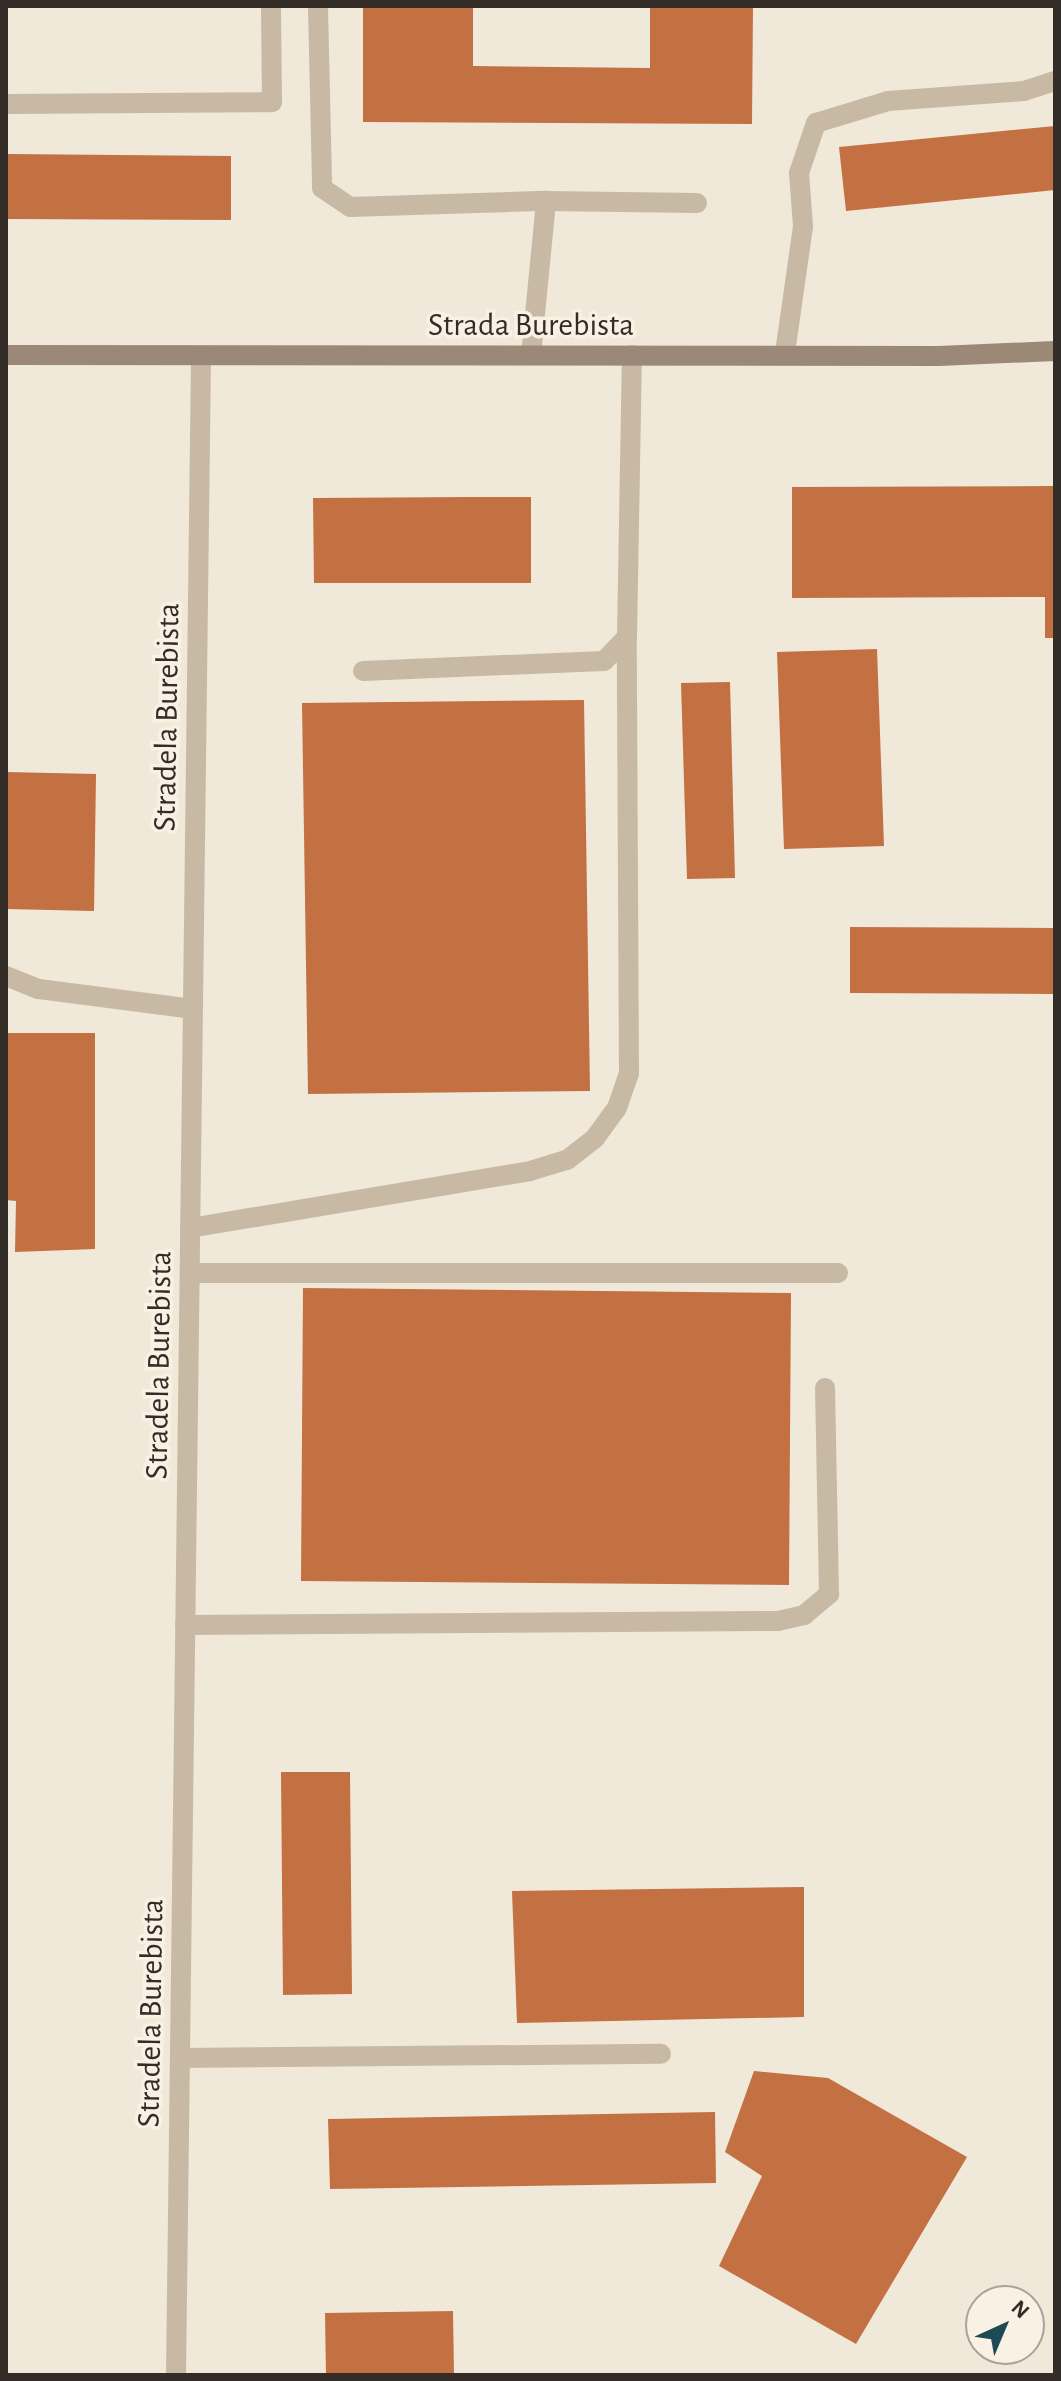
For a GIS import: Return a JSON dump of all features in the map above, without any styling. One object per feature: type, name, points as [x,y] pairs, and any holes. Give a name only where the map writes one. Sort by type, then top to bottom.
[{"type":"main road","name":"Strada Burebista","points":[[6,355],[785,353],[987,356],[1055,351]]},
{"type":"street","points":[[6,104],[272,102],[271,6]]},
{"type":"street","points":[[318,6],[322,188],[350,207],[546,201],[697,203]]},
{"type":"street","points":[[785,353],[803,226],[799,173],[816,123],[888,101],[1024,91],[1055,81]]},
{"type":"street","points":[[531,355],[546,201]]},
{"type":"street","points":[[190,1228],[530,1171],[567,1160],[595,1138],[617,1108],[629,1074],[627,637],[632,355]]},
{"type":"street","name":"Stradela Burebista","points":[[176,2375],[201,356]]},
{"type":"street","points":[[363,671],[604,661],[627,637]]},
{"type":"street","points":[[6,976],[39,989],[193,1009]]},
{"type":"street","points":[[190,1273],[838,1273]]},
{"type":"street","points":[[185,1625],[778,1621],[804,1615],[829,1594],[825,1388]]},
{"type":"street","points":[[180,2058],[661,2054]]},
{"type":"building","points":[[363,6],[473,6],[473,66],[650,68],[650,6],[753,6],[752,124],[363,122]]},
{"type":"building","points":[[1055,126],[1055,190],[846,211],[839,147]]},
{"type":"building","points":[[6,154],[231,156],[231,220],[6,219]]},
{"type":"building","points":[[1055,486],[1055,638],[1045,638],[1045,597],[792,598],[792,487]]},
{"type":"building","points":[[531,497],[531,583],[314,583],[313,498]]},
{"type":"building","points":[[877,649],[884,846],[784,849],[777,652]]},
{"type":"building","points":[[730,682],[735,878],[687,879],[681,683]]},
{"type":"building","points":[[584,700],[590,1091],[308,1094],[302,703]]},
{"type":"building","points":[[6,772],[96,774],[94,911],[6,909]]},
{"type":"building","points":[[850,927],[1055,928],[1055,994],[850,993]]},
{"type":"building","points":[[6,1033],[95,1033],[95,1249],[15,1252],[16,1201],[6,1200]]},
{"type":"building","points":[[303,1288],[791,1293],[789,1585],[301,1581]]},
{"type":"building","points":[[281,1772],[350,1772],[352,1994],[283,1995]]},
{"type":"building","points":[[804,1887],[804,2017],[517,2023],[512,1891]]},
{"type":"building","points":[[754,2071],[828,2078],[967,2157],[856,2344],[719,2266],[762,2176],[725,2152]]},
{"type":"building","points":[[715,2112],[716,2183],[330,2189],[328,2119]]},
{"type":"building","points":[[453,2311],[454,2375],[326,2375],[325,2313]]}]
